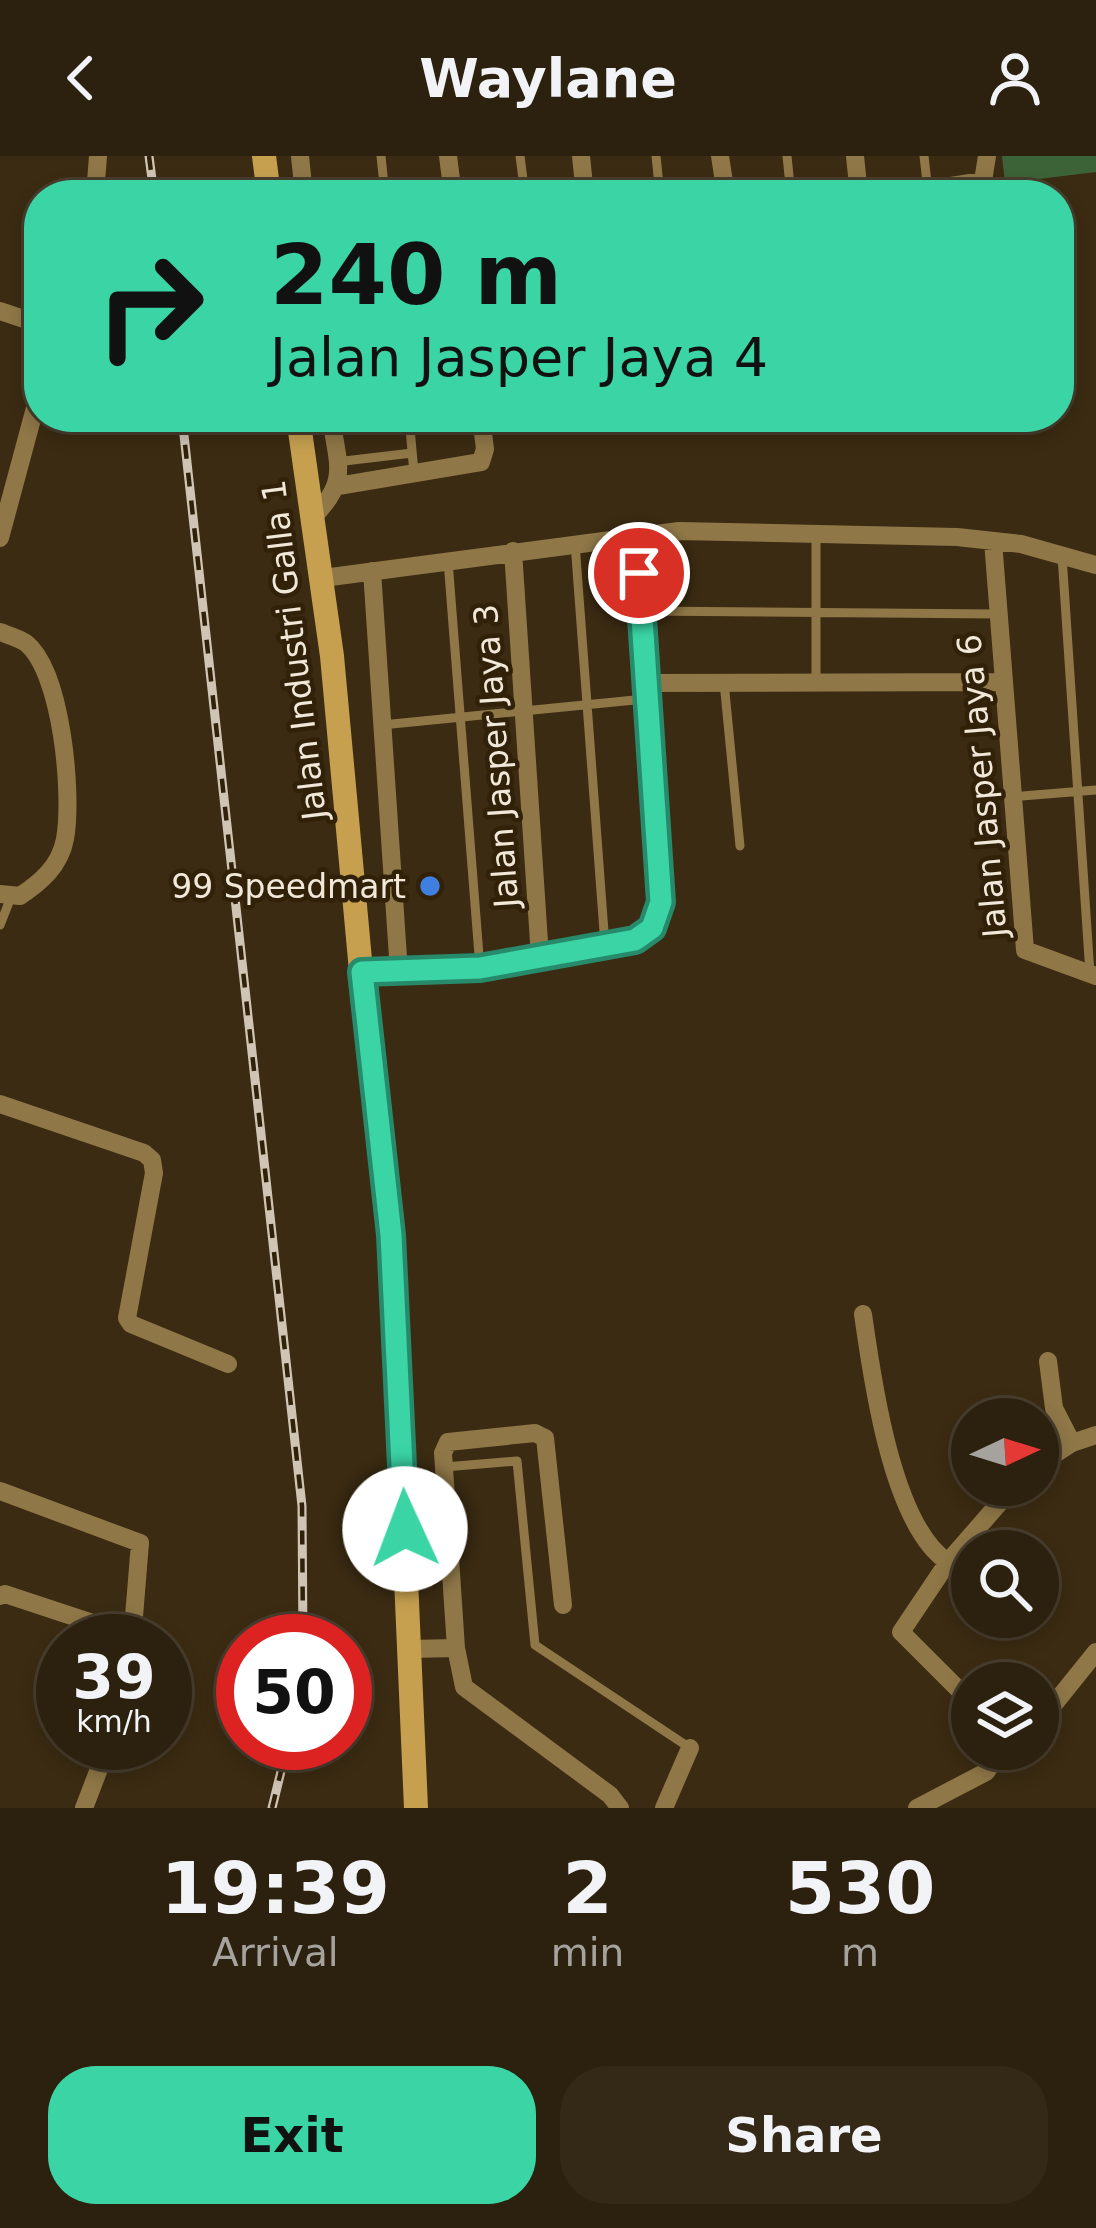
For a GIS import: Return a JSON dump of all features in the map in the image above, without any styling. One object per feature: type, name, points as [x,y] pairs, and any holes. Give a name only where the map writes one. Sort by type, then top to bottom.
[{"type":"main road","name":"Jalan Industri Galla 1","points":[[300,432],[323,578],[391,1235],[416,1808]]},
{"type":"street","points":[[0,538],[29,432]]},
{"type":"street","points":[[313,517],[338,486],[333,432]]},
{"type":"street","points":[[338,486],[413,463],[482,462],[483,432]]},
{"type":"street","points":[[323,578],[679,531],[993,541],[1021,544],[1096,566]]},
{"type":"street","points":[[362,972],[480,968],[605,945],[644,935],[659,916],[636,535]]},
{"type":"street","name":"Jalan Jasper Jaya 6","points":[[993,541],[1025,950],[1093,975]]},
{"type":"street","name":"Jalan Jasper Jaya 3","points":[[513,551],[540,957]]},
{"type":"street","points":[[372,571],[399,972]]},
{"type":"street","points":[[0,632],[25,642],[46,670],[61,736],[66,792],[64,842],[46,878],[20,896],[6,896]]},
{"type":"street","points":[[648,691],[724,682],[1002,682]]},
{"type":"street","points":[[0,1104],[144,1153],[152,1160],[154,1174],[127,1318],[131,1324],[228,1364]]},
{"type":"street","points":[[863,1314],[875,1396],[895,1471],[929,1550],[948,1562]]},
{"type":"street","points":[[1048,1361],[1054,1408],[1072,1444]]},
{"type":"street","points":[[563,1605],[545,1438],[535,1433],[448,1442],[444,1467],[456,1648],[464,1687],[610,1795],[620,1808]]},
{"type":"street","points":[[1059,1452],[1096,1435]]},
{"type":"street","points":[[0,1491],[140,1543],[134,1614]]},
{"type":"street","points":[[951,1682],[901,1633],[948,1562],[997,1506]]},
{"type":"street","points":[[0,1596],[63,1614]]},
{"type":"street","points":[[409,1649],[456,1648]]},
{"type":"street","points":[[1059,1698],[1096,1652]]},
{"type":"street","points":[[664,1808],[691,1748]]},
{"type":"street","points":[[84,1808],[99,1770]]},
{"type":"street","points":[[916,1808],[987,1770]]},
{"type":"lane","points":[[337,463],[413,463],[410,432]]},
{"type":"lane","points":[[816,534],[816,681]]},
{"type":"lane","points":[[575,543],[605,945]]},
{"type":"lane","points":[[1062,556],[1093,975]]},
{"type":"lane","points":[[448,561],[480,968]]},
{"type":"lane","points":[[642,611],[998,614]]},
{"type":"lane","points":[[724,682],[740,847]]},
{"type":"lane","points":[[382,725],[587,703],[648,691]]},
{"type":"lane","points":[[1011,796],[1096,790]]},
{"type":"lane","points":[[0,925],[6,896]]},
{"type":"lane","points":[[444,1467],[518,1461],[535,1646],[691,1748]]},
{"type":"green space","points":[[1002,156],[1096,156],[1096,172],[1005,180]]},
{"type":"railway","points":[[149,156],[152,180]]},
{"type":"railway","points":[[184,432],[302,1506],[303,1614]]},
{"type":"railway","points":[[272,1808],[281,1770]]},
{"type":"place","name":"99 Speedmart","points":[[430,886]]},
{"type":"route","points":[[405,1529],[391,1235],[362,972],[480,968],[635,940],[652,928],[661,902],[639,573]]}]
